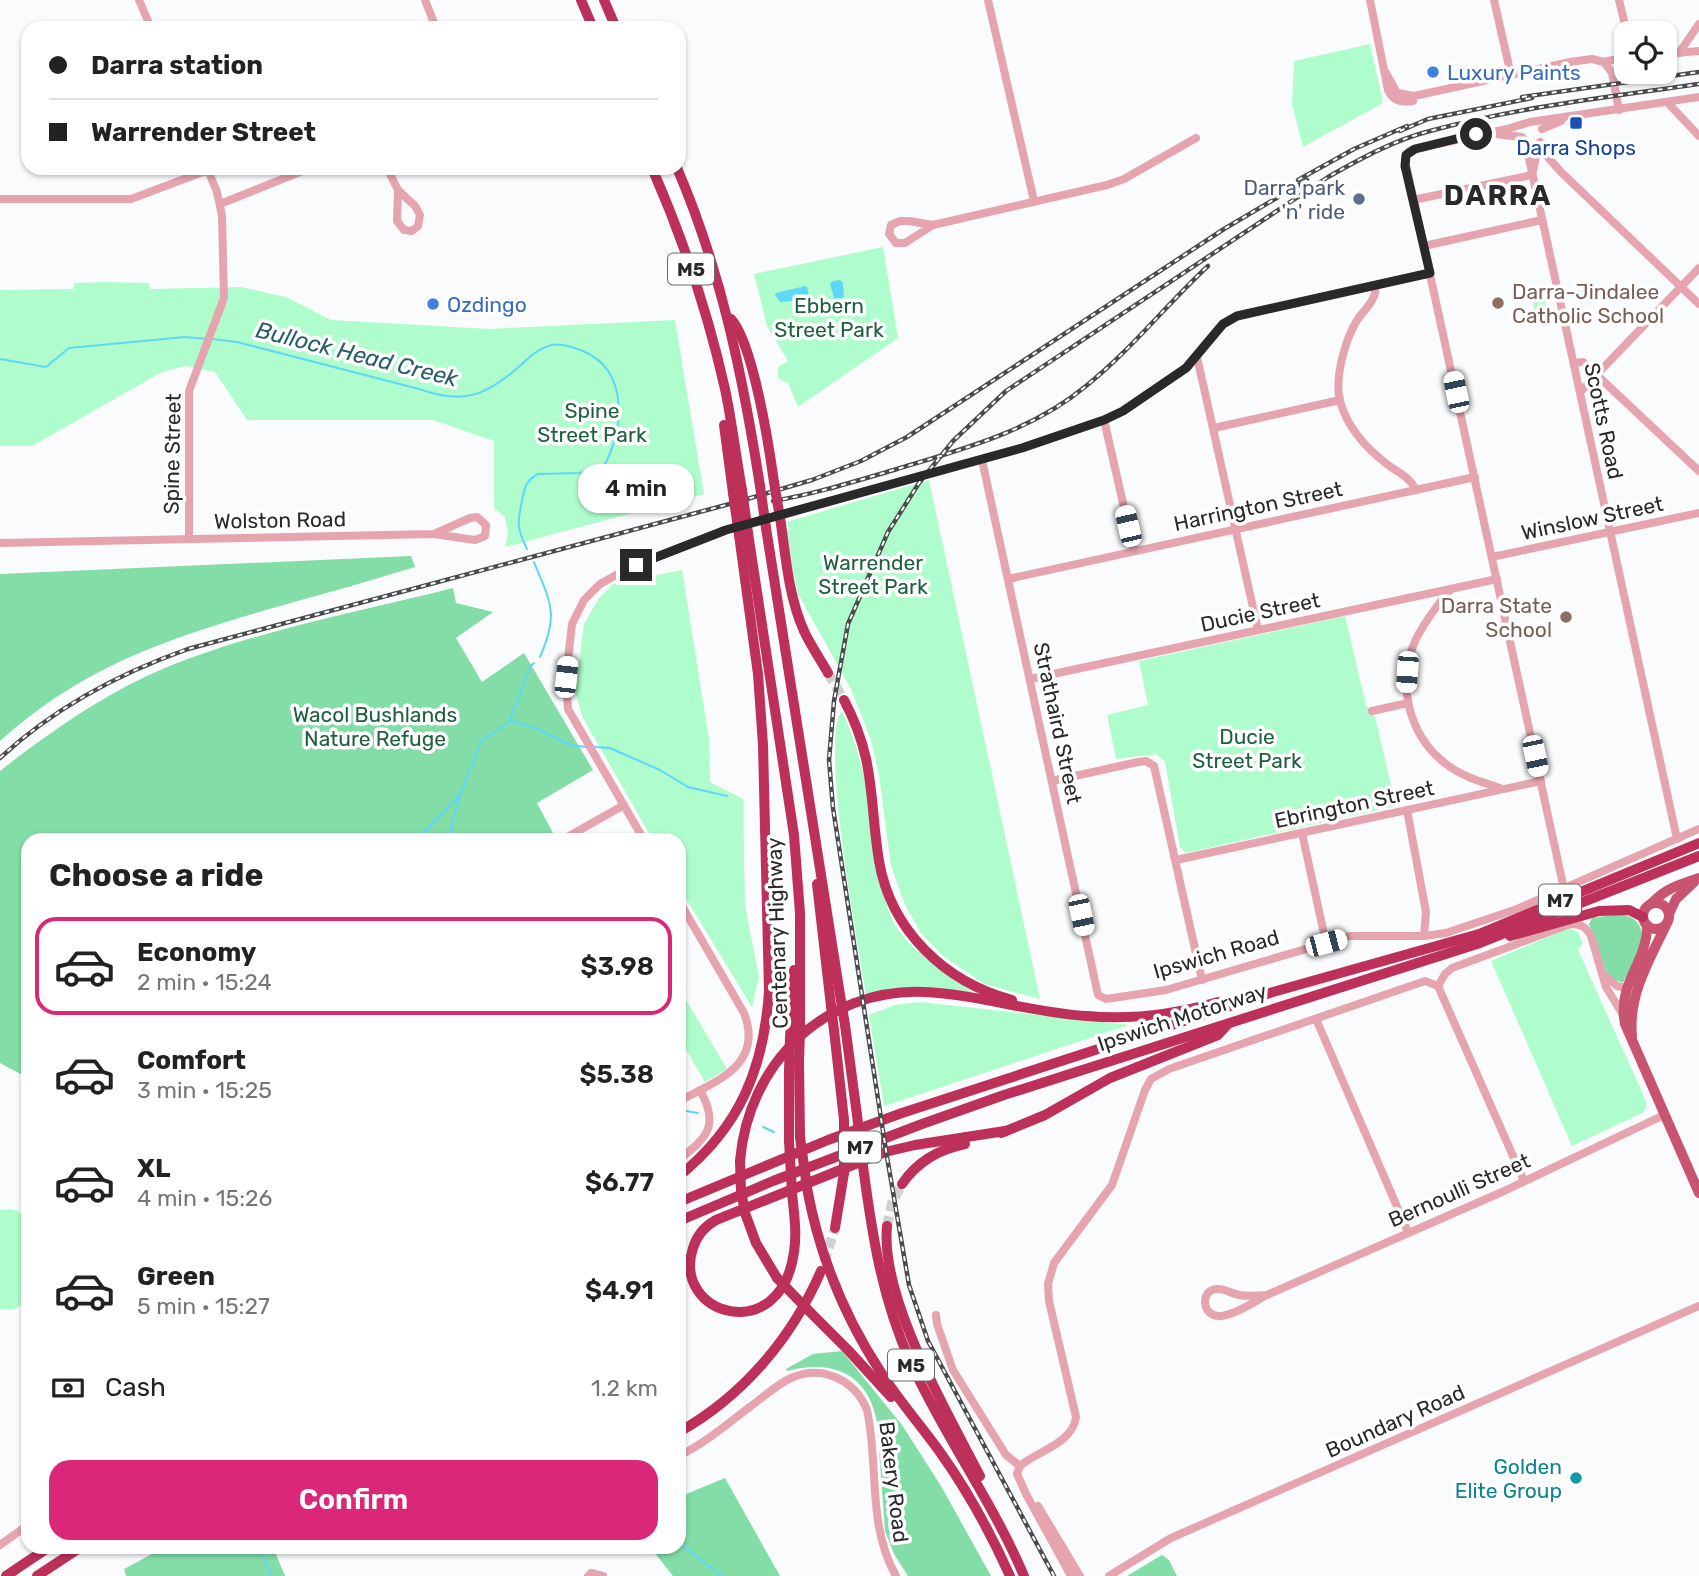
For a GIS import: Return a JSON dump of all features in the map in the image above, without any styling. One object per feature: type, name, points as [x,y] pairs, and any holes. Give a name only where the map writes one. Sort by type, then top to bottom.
[{"type":"highway","points":[[581,0],[590,21]]},
{"type":"highway","points":[[604,0],[613,21]]},
{"type":"highway","name":"Centenary Highway","points":[[655,175],[692,272],[728,406],[744,534],[792,814],[800,912],[800,1029],[794,1139],[824,1253],[843,1304],[869,1353],[968,1496],[1010,1576]]},
{"type":"highway","name":"Centenary Highway","points":[[680,175],[707,250],[741,372],[820,875],[824,886],[836,1004],[857,1115],[876,1254],[884,1292],[919,1381],[1010,1545],[1024,1576]]},
{"type":"highway","points":[[726,314],[737,326],[765,425],[790,583],[798,615],[828,673]]},
{"type":"highway","points":[[686,1169],[717,1139],[740,1105],[759,1061],[767,1018],[769,991],[763,745],[744,534]]},
{"type":"highway","points":[[844,701],[857,727],[869,763],[879,863],[899,917],[916,941],[952,974],[982,990],[1030,1009]]},
{"type":"highway","name":"Ipswich Motorway","points":[[686,1199],[902,1112],[1273,992],[1479,933],[1699,843]]},
{"type":"highway","name":"Ipswich Motorway","points":[[686,1218],[785,1176],[922,1124],[1477,944],[1699,856]]},
{"type":"highway","points":[[1477,944],[1599,911],[1629,910],[1645,921]]},
{"type":"highway","points":[[800,912],[795,924],[789,1071],[794,1139],[792,1193],[794,1254],[788,1279],[769,1304],[744,1312],[728,1311],[708,1301],[696,1287],[690,1262],[698,1235],[716,1220],[884,1152],[1005,1131]]},
{"type":"highway","points":[[905,1406],[891,1397],[777,1278],[756,1243],[745,1213],[740,1161],[750,1109],[766,1076],[794,1041],[828,1016],[861,1001],[911,992],[942,994],[1088,1017],[1142,1016],[1200,1007],[1263,990],[1273,992]]},
{"type":"highway","points":[[902,1184],[914,1169],[941,1151],[985,1140],[1045,1115],[1110,1078],[1218,1035],[1230,1022]]},
{"type":"highway","points":[[835,1228],[844,1173],[840,1027]]},
{"type":"highway","points":[[887,1226],[887,1248],[894,1284],[916,1348],[1009,1533],[1010,1545]]},
{"type":"highway","points":[[686,1427],[722,1402],[768,1359],[794,1323],[821,1271]]},
{"type":"highway","points":[[6,1576],[39,1554]]},
{"type":"highway","points":[[37,1576],[70,1554]]},
{"type":"main road","points":[[1698,879],[1680,883],[1645,909],[1645,946],[1626,988],[1623,1015],[1633,1046],[1699,1193]]},
{"type":"main road","points":[[1633,1046],[1631,1016],[1639,981],[1676,899],[1698,879]]},
{"type":"main road","points":[[1652,904],[1665,906],[1669,914]]},
{"type":"main road","points":[[1645,921],[1654,929],[1666,925]]},
{"type":"street","points":[[139,0],[147,21]]},
{"type":"street","points":[[425,0],[433,21]]},
{"type":"street","points":[[988,0],[1034,201]]},
{"type":"street","points":[[1370,0],[1390,96],[1402,99],[1586,60],[1604,62],[1614,60]]},
{"type":"street","points":[[1494,0],[1511,75]]},
{"type":"street","points":[[1619,0],[1624,21]]},
{"type":"street","points":[[1679,53],[1699,24]]},
{"type":"street","points":[[1679,53],[1699,51]]},
{"type":"street","points":[[1604,62],[1612,74],[1619,110]]},
{"type":"street","points":[[1564,889],[1405,166],[1406,155],[1415,149],[1530,122],[1539,126],[1587,115],[1699,97]]},
{"type":"street","points":[[1668,103],[1699,136]]},
{"type":"street","points":[[1523,139],[1521,130],[1524,125]]},
{"type":"street","points":[[1539,126],[1540,140],[1546,155],[1561,172],[1699,304]]},
{"type":"street","points":[[1486,133],[1535,143],[1540,140]]},
{"type":"street","points":[[933,225],[900,221],[891,225],[889,234],[896,243],[905,243],[933,225],[1107,185],[1196,138]]},
{"type":"street","name":"Scotts Road","points":[[1523,139],[1531,159],[1532,175],[1678,839]]},
{"type":"street","name":"Scotts Road","points":[[1531,159],[1540,140]]},
{"type":"street","points":[[1531,159],[1545,162],[1561,172]]},
{"type":"street","points":[[0,200],[131,199],[193,175]]},
{"type":"street","name":"Spine Street","points":[[189,539],[189,391],[224,298],[220,204],[210,175]]},
{"type":"street","points":[[220,204],[292,175]]},
{"type":"street","points":[[390,175],[398,190],[415,206],[420,215],[418,226],[412,231],[404,230],[397,221],[398,190]]},
{"type":"street","points":[[1413,200],[1532,175]]},
{"type":"street","points":[[1423,246],[1542,220]]},
{"type":"street","points":[[1580,392],[1699,268]]},
{"type":"street","points":[[640,833],[568,709],[566,677],[572,624],[584,600],[608,578],[726,530],[982,460],[1104,420],[1123,411],[1186,368],[1223,324],[1237,316],[1430,273]]},
{"type":"street","points":[[1375,285],[1375,295],[1356,321],[1345,345],[1340,369],[1340,400],[1356,433],[1370,451],[1407,477],[1416,490]]},
{"type":"street","points":[[1197,357],[1258,630]]},
{"type":"street","points":[[1574,363],[1583,362],[1598,374],[1699,471]]},
{"type":"street","points":[[1214,428],[1340,400]]},
{"type":"street","points":[[1104,420],[1134,551]]},
{"type":"street","name":"Strathaird Street","points":[[982,460],[1098,995]]},
{"type":"street","name":"Harrington Street","points":[[1008,579],[1475,477]]},
{"type":"street","name":"Winslow Street","points":[[1492,557],[1699,513]]},
{"type":"street","name":"Wolston Road","points":[[0,542],[434,534],[475,540],[485,536],[486,525],[477,517],[470,518],[434,534]]},
{"type":"street","name":"Ducie Street","points":[[1030,680],[1497,579]]},
{"type":"street","points":[[1451,589],[1434,609],[1416,638],[1409,657],[1406,688],[1408,703],[1420,737],[1447,765],[1475,780],[1502,788]]},
{"type":"street","points":[[1425,594],[1432,601],[1434,609]]},
{"type":"street","points":[[1372,711],[1408,703]]},
{"type":"street","points":[[1052,781],[1138,762],[1146,761],[1154,765],[1202,980]]},
{"type":"street","points":[[1475,780],[1476,795]]},
{"type":"street","name":"Ebrington Street","points":[[1176,860],[1541,781]]},
{"type":"street","points":[[574,833],[624,805]]},
{"type":"street","points":[[1407,810],[1426,912],[1424,936]]},
{"type":"street","name":"Ipswich Road","points":[[1098,995],[1106,999],[1146,994],[1326,943],[1368,934],[1424,936],[1446,933],[1495,918],[1699,829]]},
{"type":"street","points":[[1302,833],[1326,943]]},
{"type":"street","points":[[686,913],[744,1013],[750,1040],[737,1066],[686,1097]]},
{"type":"street","points":[[1438,986],[1452,968],[1570,924],[1578,924],[1587,928],[1606,987],[1623,1015]]},
{"type":"street","points":[[1604,975],[1616,986],[1626,988],[1639,981]]},
{"type":"street","points":[[1071,1576],[1017,1474],[1020,1466],[1072,1432],[1076,1417],[1049,1301],[1050,1273],[1054,1263],[1112,1185],[1151,1079],[1169,1069],[1425,981],[1438,986],[1524,1181]]},
{"type":"street","points":[[1316,1019],[1408,1232]]},
{"type":"street","points":[[686,1154],[702,1135],[707,1120],[698,1091]]},
{"type":"street","name":"Bernoulli Street","points":[[1267,1294],[1250,1296],[1217,1289],[1209,1292],[1205,1299],[1205,1308],[1210,1314],[1226,1315],[1664,1115]]},
{"type":"street","name":"Boundary Road","points":[[1109,1576],[1171,1538],[1699,1306]]},
{"type":"street","points":[[936,1315],[953,1370],[1006,1455],[1020,1466]]},
{"type":"street","name":"Bakery Road","points":[[686,1452],[794,1376],[807,1373],[828,1374],[842,1379],[862,1398],[867,1410],[878,1528],[884,1552],[896,1576]]},
{"type":"street","points":[[1024,1489],[1030,1492],[1080,1576]]},
{"type":"street","points":[[0,1545],[21,1530]]},
{"type":"street","points":[[588,1576],[591,1573],[603,1576]]},
{"type":"green space","points":[[1370,44],[1383,103],[1303,147],[1292,104],[1294,61]]},
{"type":"green space","name":"Ebbern Street Park","points":[[883,247],[898,338],[798,407],[788,383],[778,378],[778,367],[788,361],[767,326],[754,274]]},
{"type":"green space","name":"Spine Street Park","points":[[74,283],[149,283],[150,289],[241,287],[286,297],[331,320],[490,329],[675,320],[704,494],[505,547],[508,533],[505,517],[494,508],[494,441],[433,420],[247,420],[215,372],[185,366],[162,372],[32,446],[0,446],[0,290],[74,289]]},
{"type":"green space","points":[[1544,296],[1549,319],[1537,322],[1532,299]]},
{"type":"green space","name":"Warrender Street Park","points":[[929,480],[1040,999],[984,984],[942,955],[921,933],[905,905],[891,866],[879,776],[871,740],[851,689],[798,594],[785,532],[789,530],[787,522]]},
{"type":"green space","points":[[411,556],[415,567],[246,616],[135,655],[66,691],[0,741],[0,574]]},
{"type":"green space","points":[[682,570],[709,739],[710,782],[743,799],[745,905],[759,977],[752,1007],[686,899],[686,833],[649,833],[583,718],[575,692],[584,624],[599,598],[613,584]]},
{"type":"green space","name":"Wacol Bushlands Nature Refuge","points":[[453,588],[456,603],[493,612],[456,638],[482,682],[524,653],[593,770],[537,803],[553,833],[21,833],[21,1074],[0,1063],[0,771],[89,708],[147,676],[219,648]]},
{"type":"green space","name":"Ducie Street Park","points":[[1345,616],[1366,705],[1375,717],[1396,806],[1186,853],[1180,847],[1165,762],[1156,754],[1116,759],[1107,715],[1148,705],[1139,661]]},
{"type":"green space","points":[[842,711],[860,761],[882,887],[895,925],[919,952],[973,992],[920,990],[866,994],[849,893],[838,800],[836,729]]},
{"type":"green space","points":[[1619,914],[1639,924],[1641,932],[1638,953],[1623,983],[1608,977],[1589,924],[1592,918]]},
{"type":"green space","points":[[1569,928],[1578,932],[1583,943],[1578,950],[1647,1103],[1644,1112],[1572,1146],[1491,961]]},
{"type":"green space","points":[[686,1000],[727,1069],[705,1082],[686,1049]]},
{"type":"green space","points":[[920,1002],[1129,1025],[884,1106],[869,1015],[895,1005]]},
{"type":"green space","points":[[10,1209],[21,1214],[21,1305],[4,1310],[0,1309],[0,1210]]},
{"type":"green space","points":[[842,1351],[902,1425],[941,1486],[991,1576],[908,1576],[894,1554],[885,1531],[877,1422],[865,1392],[856,1381],[833,1369],[786,1369],[813,1354]]},
{"type":"green space","points":[[725,1478],[780,1576],[673,1576],[656,1554],[686,1554],[686,1494]]},
{"type":"green space","points":[[152,1554],[276,1554],[285,1576],[126,1576],[124,1569]]},
{"type":"green space","points":[[1162,1555],[1169,1560],[1177,1576],[1127,1576]]},
{"type":"water","points":[[840,280],[843,283],[844,297],[835,301],[830,284]]},
{"type":"water","points":[[805,286],[809,295],[801,300],[780,302],[775,295],[776,293]]},
{"type":"waterway","name":"Bullock Head Creek","points":[[0,359],[46,367],[69,348],[185,337],[207,339]]},
{"type":"waterway","name":"Bullock Head Creek","points":[[212,339],[237,342],[435,394],[462,397],[474,395],[497,384],[535,353],[552,345],[564,345],[583,351],[598,360],[616,387],[618,420],[610,453],[603,468],[579,473],[538,474],[528,482],[519,521],[527,549]]},
{"type":"waterway","name":"Bullock Head Creek","points":[[534,562],[545,588],[551,619],[540,657]]},
{"type":"waterway","name":"Bullock Head Creek","points":[[424,833],[461,793],[481,741],[510,721],[529,668],[534,663]]},
{"type":"waterway","points":[[510,721],[536,728],[570,745],[586,747]]},
{"type":"waterway","points":[[595,747],[610,748],[660,770],[688,787],[727,796]]},
{"type":"waterway","points":[[450,833],[460,794]]},
{"type":"waterway","points":[[686,1111],[698,1113]]},
{"type":"waterway","points":[[763,1127],[774,1132]]},
{"type":"waterway","points":[[686,1548],[722,1576]]},
{"type":"waterway","name":"Bullock Head Creek","points":[[261,1554],[271,1576]]},
{"type":"tunnel","points":[[828,673],[844,700]]},
{"type":"tunnel","points":[[887,1226],[892,1203],[902,1184]]},
{"type":"tunnel","points":[[824,1262],[835,1228]]},
{"type":"railway","points":[[1522,97],[1699,72]]},
{"type":"railway","points":[[1054,1576],[928,1341],[909,1285],[833,808],[829,760],[834,701],[848,624],[888,532],[919,483],[953,441],[1006,391],[1328,177],[1403,139],[1430,131],[1496,115],[1564,103],[1699,84]]},
{"type":"railway","points":[[1400,131],[1428,119],[1532,98]]},
{"type":"railway","points":[[1298,180],[1354,149],[1407,126]]},
{"type":"railway","points":[[0,758],[43,723],[89,694],[138,669],[188,649],[737,502],[812,480],[861,461],[907,437],[1224,229],[1307,180]]},
{"type":"railway","points":[[773,501],[835,487],[947,454],[996,437],[1043,415],[1065,402],[1102,372],[1208,266]]},
{"type":"place","name":"Luxury Paints","points":[[1433,72]]},
{"type":"place","name":"Darra Shops","points":[[1576,123]]},
{"type":"place","name":"Darra park 'n' ride","points":[[1359,199]]},
{"type":"place","name":"Darra-Jindalee Catholic School","points":[[1498,303]]},
{"type":"place","name":"Ozdingo","points":[[433,304]]},
{"type":"place","name":"Darra State School","points":[[1566,617]]},
{"type":"place","name":"Golden Elite Group","points":[[1576,1478]]},
{"type":"district","name":"DARRA","points":[[1498,195]]},
{"type":"route","points":[[636,565],[726,530],[1022,448],[1104,420],[1123,411],[1186,368],[1223,324],[1237,316],[1430,273],[1405,166],[1406,155],[1415,149],[1476,134]]}]
